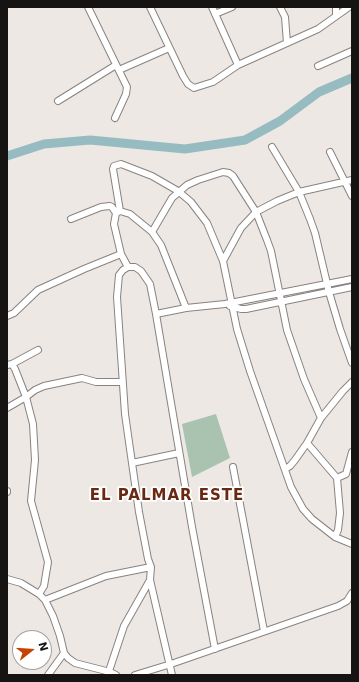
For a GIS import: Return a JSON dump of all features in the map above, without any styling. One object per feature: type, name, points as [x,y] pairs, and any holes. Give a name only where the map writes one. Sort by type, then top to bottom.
[{"type":"street","points":[[88,7],[126,87],[126,94],[115,118]]},
{"type":"street","points":[[150,7],[182,76],[188,84],[194,88],[213,82],[238,65],[318,29],[349,7]]},
{"type":"street","points":[[212,7],[238,65]]},
{"type":"street","points":[[215,14],[232,7]]},
{"type":"street","points":[[280,7],[285,17],[287,43]]},
{"type":"street","points":[[336,7],[336,16]]},
{"type":"street","points":[[58,101],[118,68],[169,48]]},
{"type":"street","points":[[318,66],[352,51]]},
{"type":"street","points":[[272,147],[299,192],[315,233],[343,342],[352,363]]},
{"type":"street","points":[[330,152],[349,180],[352,196]]},
{"type":"street","points":[[128,267],[121,254],[114,224],[118,212],[113,173],[114,166],[117,164],[152,176],[178,191],[191,202],[207,223],[223,261],[229,304],[250,371],[291,487],[312,519],[335,537],[352,544]]},
{"type":"street","points":[[152,232],[172,198],[178,191],[198,180],[216,174],[229,172],[233,176],[256,212],[271,251],[287,330],[321,418]]},
{"type":"street","points":[[223,261],[241,228],[256,212],[299,192],[349,180]]},
{"type":"street","points":[[71,218],[110,206],[118,212],[130,214],[152,232],[165,254],[186,308]]},
{"type":"street","points":[[7,316],[14,312],[38,290],[121,254]]},
{"type":"street","points":[[172,675],[171,664],[150,580],[151,567],[148,559],[139,512],[122,382],[117,309],[117,283],[119,275],[128,267],[135,267],[146,277],[150,284],[193,535],[215,649]]},
{"type":"street","points":[[156,314],[186,308],[229,304],[352,279]]},
{"type":"street","points":[[229,304],[241,309],[246,309],[352,287]]},
{"type":"street","points":[[38,350],[10,365],[26,397],[33,424],[35,460],[31,501],[48,562],[44,586],[39,594]]},
{"type":"street","points":[[7,408],[44,386],[82,378],[96,382],[122,382]]},
{"type":"street","points":[[285,469],[290,466],[307,443],[321,418],[352,382]]},
{"type":"street","points":[[307,443],[337,478],[340,512],[338,530],[335,537]]},
{"type":"street","points":[[132,463],[179,452]]},
{"type":"street","points":[[346,474],[352,452]]},
{"type":"street","points":[[233,467],[264,631]]},
{"type":"street","points":[[337,478],[346,474]]},
{"type":"street","points":[[346,474],[352,478]]},
{"type":"street","points":[[45,600],[106,576],[151,567]]},
{"type":"street","points":[[7,579],[21,583],[39,594],[45,600],[53,616],[64,653],[75,663],[116,675]]},
{"type":"street","points":[[109,673],[124,626],[150,580]]},
{"type":"street","points":[[135,675],[338,606],[347,601],[352,593]]},
{"type":"street","points":[[48,675],[64,653]]},
{"type":"green space","points":[[216,414],[230,458],[192,477],[182,424]]},
{"type":"waterway","points":[[7,156],[44,144],[90,140],[185,149],[245,140],[280,121],[319,92],[352,78]]},
{"type":"district","name":"EL PALMAR ESTE","points":[[167,496]]}]
